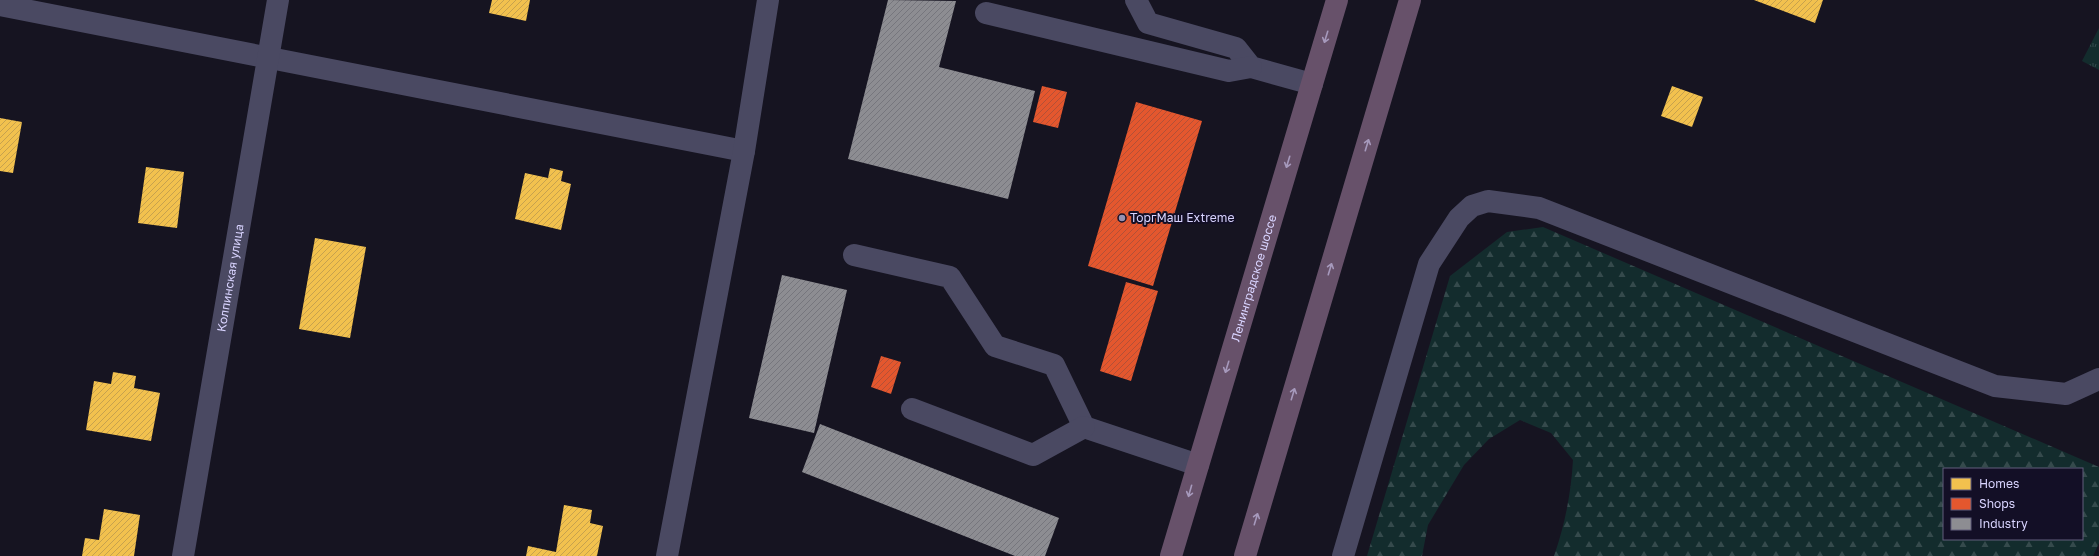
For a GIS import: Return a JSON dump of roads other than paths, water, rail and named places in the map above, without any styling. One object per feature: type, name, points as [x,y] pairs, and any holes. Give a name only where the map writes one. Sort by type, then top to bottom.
[{"type":"highway","name":"Ленинградское шоссе","points":[[1171,556],[1337,0]]},
{"type":"highway","points":[[1245,556],[1410,0]]},
{"type":"street","name":"Колпинская улица","points":[[183,556],[278,0]]},
{"type":"street","points":[[667,556],[744,151],[768,0]]},
{"type":"street","points":[[1136,0],[1148,23],[1236,48],[1250,67]]},
{"type":"street","points":[[0,5],[744,151]]},
{"type":"street","points":[[986,13],[1229,71],[1250,67],[1312,84]]},
{"type":"street","points":[[1343,556],[1430,264],[1458,218],[1472,206],[1488,201],[1539,208],[1995,386],[2066,394],[2099,379]]},
{"type":"street","points":[[854,255],[950,277],[995,346],[1054,365],[1084,428]]},
{"type":"street","points":[[912,409],[1033,455],[1084,428],[1198,465]]},
{"type":"place","name":"ТоргМаш Extreme","points":[[1122,218]]}]
